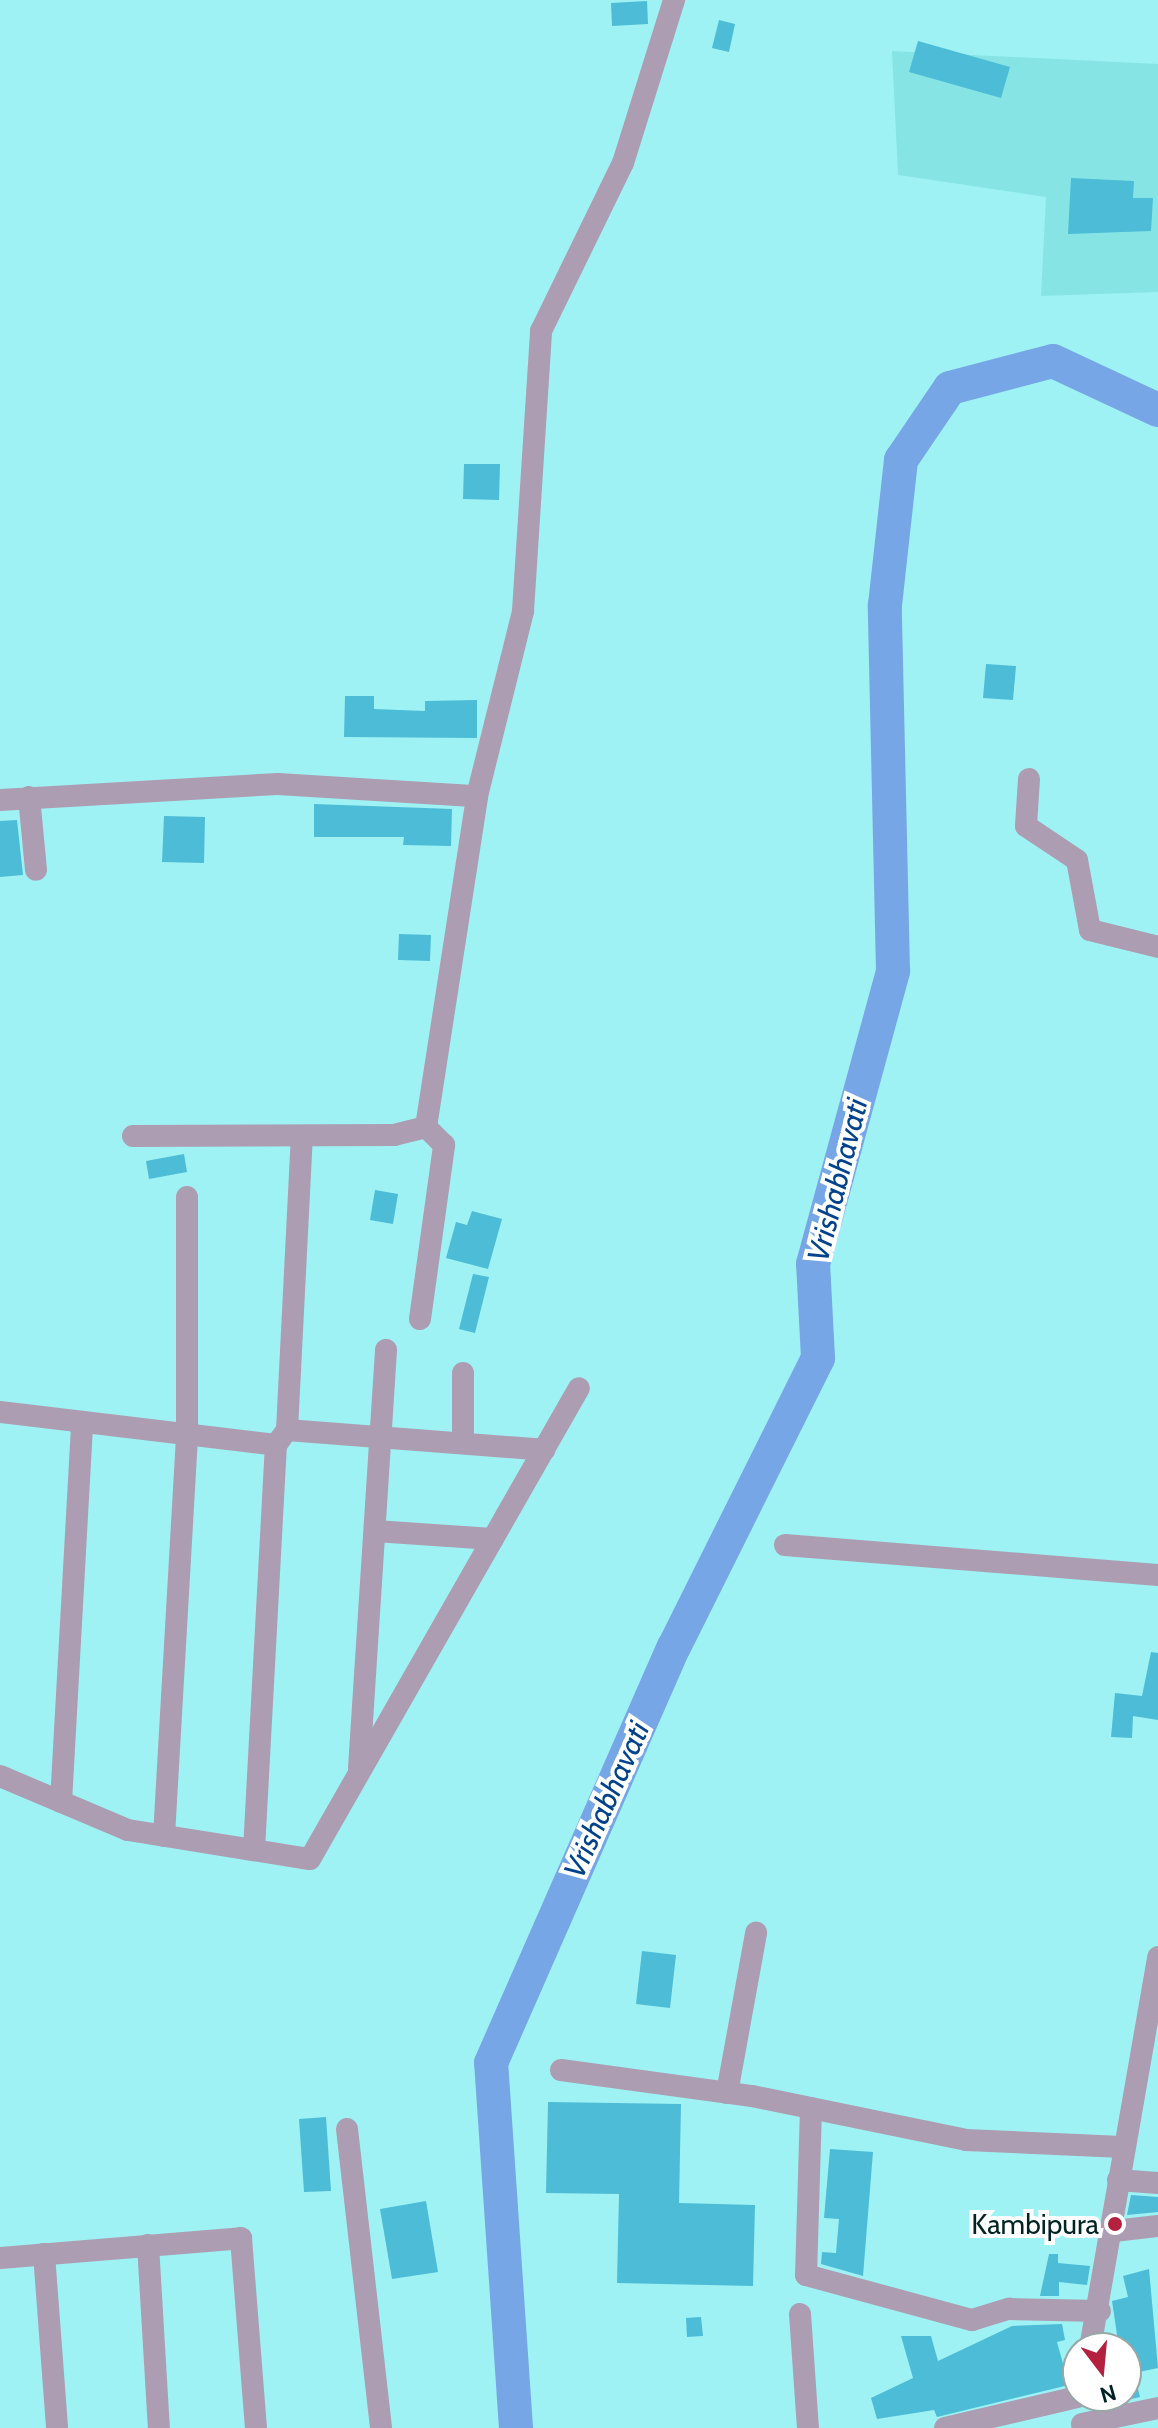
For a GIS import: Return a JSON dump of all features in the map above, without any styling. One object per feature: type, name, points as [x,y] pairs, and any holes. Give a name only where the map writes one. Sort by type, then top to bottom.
[{"type":"street","points":[[426,1127],[477,796],[525,603],[542,322],[623,163],[674,0]]},
{"type":"street","points":[[1029,779],[1026,826],[1077,860],[1090,930],[1158,947]]},
{"type":"street","points":[[0,800],[278,784],[477,796]]},
{"type":"street","points":[[29,797],[36,870]]},
{"type":"street","points":[[133,1136],[200,1130],[302,1137],[394,1135],[426,1127]]},
{"type":"street","points":[[420,1319],[444,1145],[426,1127]]},
{"type":"street","points":[[254,1850],[302,1137]]},
{"type":"street","points":[[164,1836],[187,1436],[187,1197]]},
{"type":"street","points":[[359,1775],[386,1350]]},
{"type":"street","points":[[463,1373],[463,1443]]},
{"type":"street","points":[[0,1776],[128,1830],[310,1859],[579,1388]]},
{"type":"street","points":[[0,1412],[187,1436],[381,1437],[544,1450]]},
{"type":"street","points":[[61,1802],[82,1423]]},
{"type":"street","points":[[375,1531],[493,1539]]},
{"type":"street","points":[[785,1545],[1158,1575]]},
{"type":"street","points":[[727,2093],[756,1933]]},
{"type":"street","points":[[1094,2332],[1114,2231],[1122,2147],[1157,1965]]},
{"type":"street","points":[[561,2070],[727,2093],[966,2140],[1122,2147]]},
{"type":"street","points":[[811,2108],[806,2275],[972,2320],[1009,2309],[1100,2311]]},
{"type":"street","points":[[347,2129],[381,2428]]},
{"type":"street","points":[[1118,2180],[1158,2183]]},
{"type":"street","points":[[1114,2231],[1158,2226]]},
{"type":"street","points":[[0,2258],[241,2238],[256,2428]]},
{"type":"street","points":[[148,2245],[159,2428]]},
{"type":"street","points":[[44,2254],[57,2428]]},
{"type":"street","points":[[800,2314],[808,2428]]},
{"type":"street","points":[[945,2428],[1062,2399]]},
{"type":"street","points":[[1082,2426],[1158,2408]]},
{"type":"shaded area","points":[[892,51],[1158,64],[1158,292],[1041,296],[1046,197],[898,175]]},
{"type":"building","points":[[647,1],[648,24],[612,26],[611,3]]},
{"type":"building","points":[[719,20],[735,24],[729,52],[712,48]]},
{"type":"building","points":[[918,41],[1010,67],[1001,98],[909,72]]},
{"type":"building","points":[[1071,178],[1134,181],[1133,198],[1153,198],[1151,231],[1068,234]]},
{"type":"building","points":[[464,464],[500,464],[499,500],[463,499]]},
{"type":"building","points":[[986,664],[1016,666],[1013,700],[983,698]]},
{"type":"building","points":[[345,696],[374,696],[374,709],[425,711],[425,701],[477,700],[477,738],[344,737]]},
{"type":"building","points":[[314,804],[452,809],[451,846],[403,845],[404,837],[314,837]]},
{"type":"building","points":[[164,816],[205,817],[204,863],[162,862]]},
{"type":"building","points":[[17,820],[23,875],[0,877],[0,821]]},
{"type":"building","points":[[399,934],[431,935],[430,961],[398,960]]},
{"type":"building","points":[[184,1154],[187,1172],[149,1179],[146,1161]]},
{"type":"building","points":[[375,1190],[398,1194],[393,1224],[370,1220]]},
{"type":"building","points":[[472,1211],[502,1219],[488,1269],[446,1258],[456,1222],[467,1225]]},
{"type":"building","points":[[473,1274],[489,1277],[475,1333],[459,1329]]},
{"type":"building","points":[[1151,1652],[1158,1653],[1158,1720],[1133,1716],[1132,1738],[1111,1737],[1115,1693],[1142,1696]]},
{"type":"building","points":[[642,1951],[676,1955],[670,2008],[636,2004]]},
{"type":"building","points":[[548,2102],[681,2104],[679,2203],[755,2205],[753,2286],[617,2283],[619,2194],[546,2193]]},
{"type":"building","points":[[326,2117],[331,2191],[304,2192],[299,2119]]},
{"type":"building","points":[[830,2149],[873,2152],[863,2276],[821,2264],[822,2252],[836,2253],[839,2219],[824,2218]]},
{"type":"building","points":[[1131,2195],[1158,2197],[1158,2212],[1127,2215]]},
{"type":"building","points":[[426,2201],[438,2272],[392,2279],[380,2209]]},
{"type":"building","points":[[1049,2254],[1058,2254],[1058,2263],[1090,2266],[1087,2285],[1059,2282],[1059,2296],[1040,2296]]},
{"type":"building","points":[[1149,2269],[1158,2368],[1142,2371],[1142,2332],[1117,2332],[1112,2301],[1128,2297],[1123,2276]]},
{"type":"building","points":[[701,2317],[703,2336],[687,2337],[686,2318]]},
{"type":"building","points":[[1062,2324],[1062,2341],[1057,2342],[1062,2360],[1062,2387],[937,2417],[934,2410],[877,2419],[871,2398],[913,2378],[901,2336],[931,2336],[938,2361],[1012,2326]]},
{"type":"waterway","name":"Vrishabhavati","points":[[516,2428],[491,2063],[674,1647],[818,1358],[813,1264],[893,971],[885,605],[901,460],[950,388],[1053,361],[1158,410]]},
{"type":"place","name":"Kambipura","points":[[1115,2224]]}]
